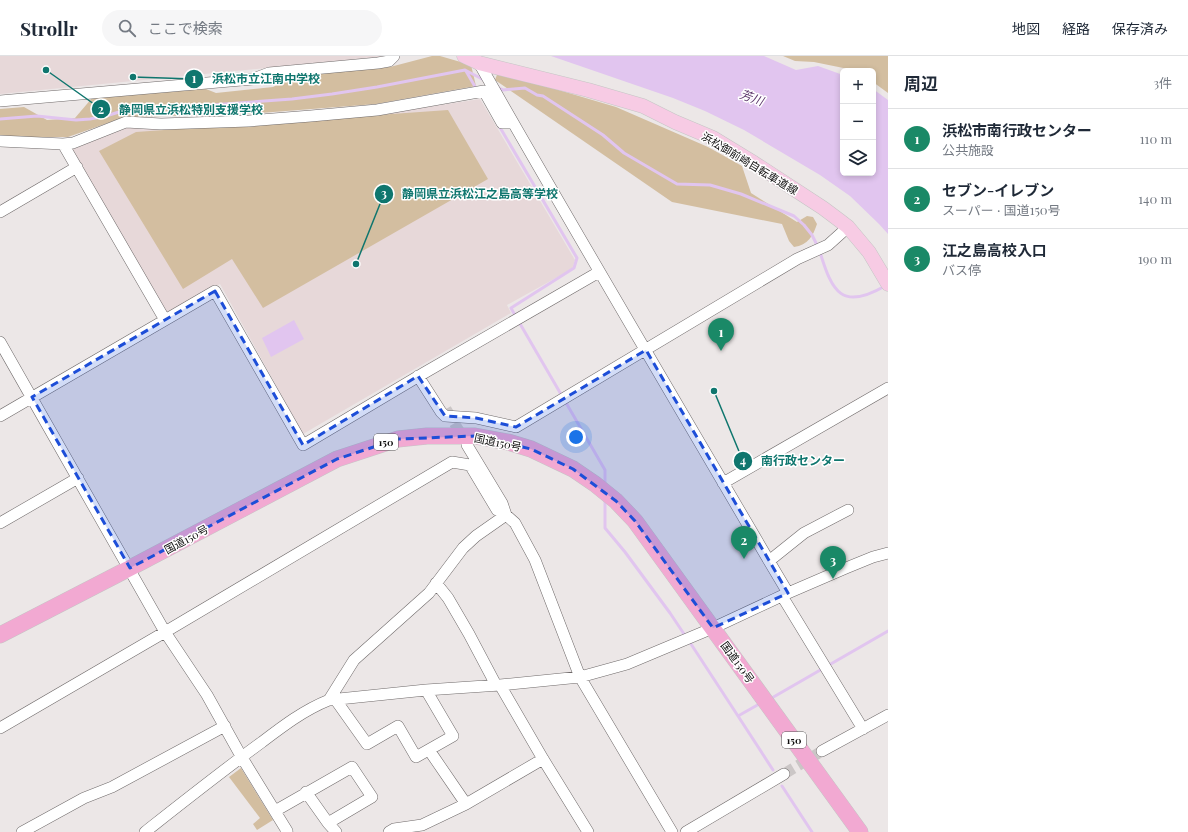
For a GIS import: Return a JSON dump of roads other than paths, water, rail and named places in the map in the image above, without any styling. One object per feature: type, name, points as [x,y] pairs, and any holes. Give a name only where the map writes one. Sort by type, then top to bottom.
[{"type":"highway","name":"国道150号","points":[[0,635],[337,459],[398,439],[427,436],[476,436],[508,442],[531,449],[572,469],[616,501],[635,520],[860,832]]},
{"type":"main road","name":"浜松御前崎自転車道線","points":[[464,56],[479,63],[644,106],[675,122],[713,138],[823,208],[848,227],[869,252],[888,284]]},
{"type":"street","points":[[0,101],[253,79],[269,72],[378,63],[389,61],[394,56]]},
{"type":"street","points":[[479,63],[599,272],[769,561],[785,594],[863,729]]},
{"type":"street","points":[[0,141],[63,144],[73,143],[126,122],[161,124],[250,121],[311,116],[377,110],[484,91],[502,124],[513,123]]},
{"type":"street","points":[[63,144],[165,320]]},
{"type":"street","points":[[0,212],[77,167]]},
{"type":"street","points":[[421,375],[441,412],[445,416],[476,418],[516,427],[797,259],[828,245],[848,227]]},
{"type":"street","points":[[0,416],[215,291],[303,445],[599,272]]},
{"type":"street","points":[[0,342],[130,568],[165,632],[207,695],[241,756],[287,831],[286,832]]},
{"type":"street","points":[[421,375],[446,409]]},
{"type":"street","points":[[723,483],[888,388]]},
{"type":"street","points":[[467,445],[502,503],[506,515]]},
{"type":"street","points":[[0,728],[452,462],[470,465],[497,510],[506,515],[515,523],[535,560],[580,677],[672,832]]},
{"type":"street","points":[[0,523],[78,478]]},
{"type":"street","points":[[769,561],[804,533],[848,510]]},
{"type":"street","points":[[332,699],[354,660],[429,593],[463,548],[476,536],[506,515]]},
{"type":"street","points":[[145,832],[241,756],[315,705],[332,699],[580,677],[627,664],[713,628],[785,594],[873,557],[888,553]]},
{"type":"street","points":[[436,583],[448,598],[498,685],[588,832]]},
{"type":"street","points":[[332,699],[367,744],[398,726],[416,757],[453,736],[426,690]]},
{"type":"street","points":[[822,751],[888,715]]},
{"type":"street","points":[[22,832],[84,798],[112,787],[225,726]]},
{"type":"street","points":[[429,750],[466,804]]},
{"type":"street","points":[[389,832],[422,825],[466,804],[543,759]]},
{"type":"street","points":[[275,811],[352,767],[372,797],[328,823]]},
{"type":"street","points":[[686,832],[784,774]]},
{"type":"street","points":[[306,792],[336,832]]},
{"type":"water","name":"芳川","points":[[551,56],[764,56],[796,70],[818,66],[840,74],[840,176],[876,176],[876,91],[888,100],[888,234],[850,196],[820,175],[744,130],[705,111],[673,98]]},
{"type":"water","points":[[294,320],[304,339],[271,357],[262,338]]},
{"type":"waterway","points":[[0,119],[37,116],[76,120],[90,119],[119,112],[292,99],[377,87],[465,70],[484,80]]},
{"type":"waterway","points":[[466,71],[477,90]]},
{"type":"waterway","points":[[496,87],[503,90],[525,88],[537,95],[543,96],[603,135],[624,153],[677,184],[710,185],[741,194],[794,216],[812,235],[818,247]]},
{"type":"waterway","points":[[498,124],[577,258],[574,268],[511,308],[516,317]]},
{"type":"waterway","points":[[820,252],[829,278],[841,293],[849,297],[858,297],[885,286]]},
{"type":"waterway","points":[[519,322],[562,396]]},
{"type":"waterway","points":[[565,401],[605,470],[605,485]]},
{"type":"waterway","points":[[605,499],[605,528],[625,552],[686,637]]},
{"type":"waterway","points":[[770,699],[888,631]]},
{"type":"waterway","points":[[689,641],[773,770]]},
{"type":"waterway","points":[[738,716],[761,703]]},
{"type":"waterway","points":[[782,786],[812,832]]},
{"type":"tunnel","points":[[446,409],[465,441]]},
{"type":"tunnel","points":[[784,774],[822,751]]},
{"type":"place","name":"静岡県立浜松特別支援学校","points":[[46,70]]},
{"type":"place","name":"浜松市立江南中学校","points":[[133,77]]},
{"type":"place","name":"静岡県立浜松江之島高等学校","points":[[356,264]]},
{"type":"place","name":"浜松市南行政センター","points":[[721,351]]},
{"type":"place","name":"南行政センター","points":[[714,391]]},
{"type":"place","name":"セブン-イレブン","points":[[744,559]]},
{"type":"place","name":"江之島高校入口","points":[[833,579]]}]
